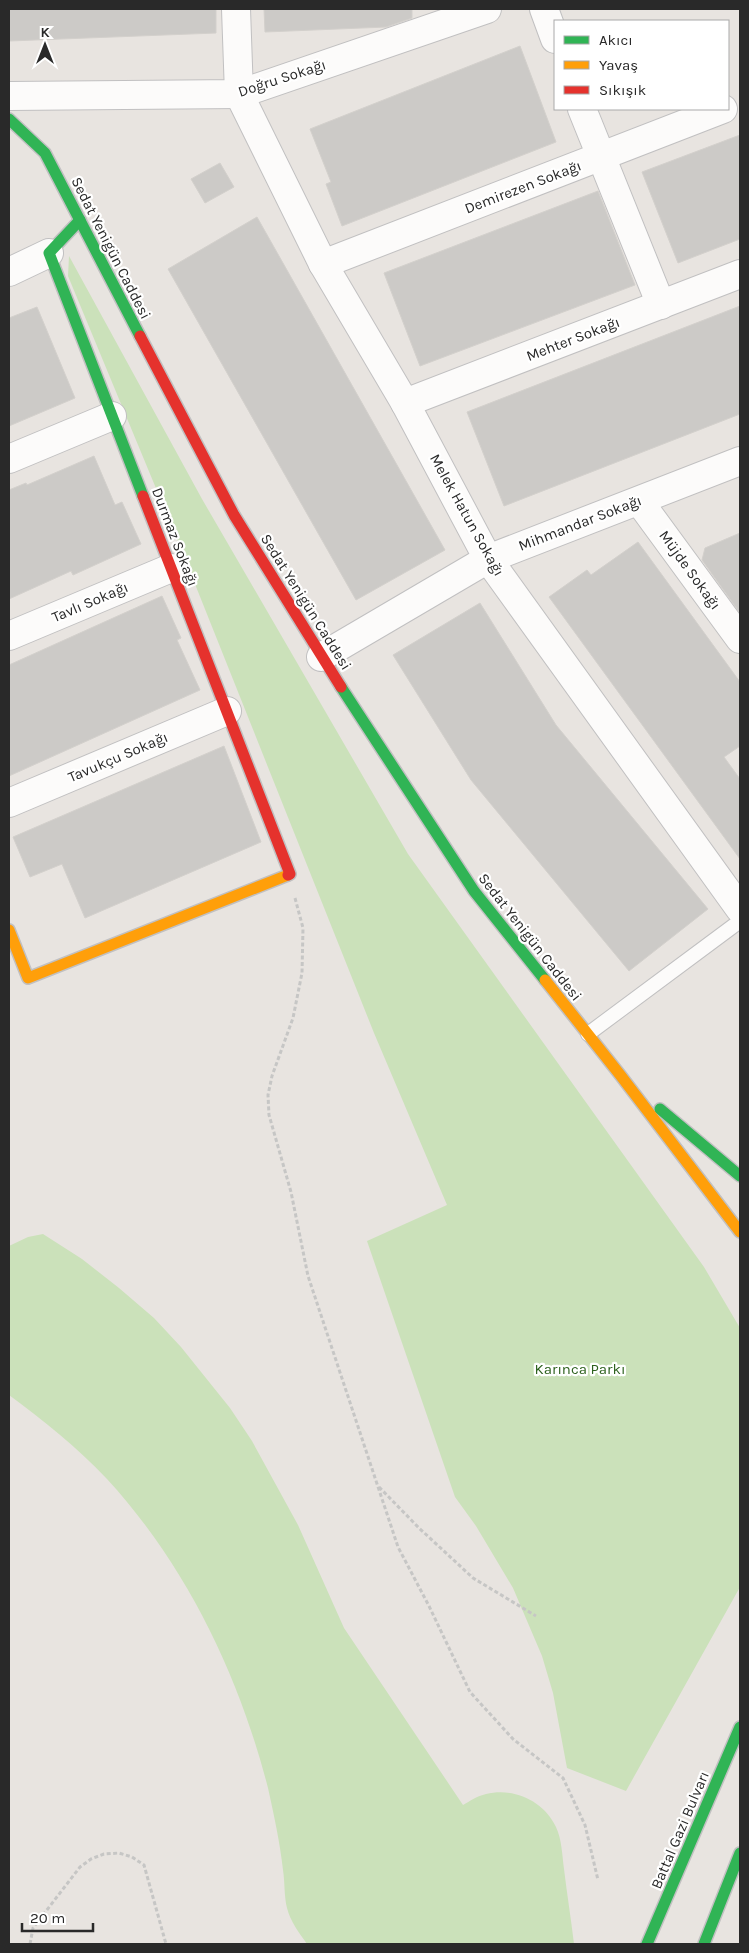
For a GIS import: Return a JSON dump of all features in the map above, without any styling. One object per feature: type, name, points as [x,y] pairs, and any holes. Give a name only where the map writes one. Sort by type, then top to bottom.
[{"type":"street","points":[[236,9],[239,94]]},
{"type":"street","name":"Doğru Sokağı","points":[[9,96],[239,94],[487,9]]},
{"type":"street","points":[[544,9],[554,36]]},
{"type":"street","name":"Melek Hatun Sokağı","points":[[239,94],[322,264],[406,403],[488,559],[740,909]]},
{"type":"street","points":[[582,110],[661,305]]},
{"type":"street","name":"Demirezen Sokağı","points":[[322,264],[720,110]]},
{"type":"street","name":"Sedat Yenigün Caddesi","points":[[9,119],[45,153],[234,515],[321,657],[474,891],[621,1076]]},
{"type":"street","points":[[9,272],[49,253],[80,220]]},
{"type":"street","name":"Durmaz Sokağı","points":[[49,253],[290,874]]},
{"type":"street","name":"Mehter Sokağı","points":[[406,403],[740,274]]},
{"type":"street","points":[[9,459],[112,416]]},
{"type":"street","name":"Mihmandar Sokağı","points":[[321,657],[488,559],[740,461]]},
{"type":"street","name":"Müjde Sokağı","points":[[639,501],[740,639]]},
{"type":"street","name":"Tavlı Sokağı","points":[[9,636],[171,568]]},
{"type":"street","name":"Tavukçu Sokağı","points":[[9,803],[227,712]]},
{"type":"street","points":[[9,930],[28,978],[290,874]]},
{"type":"street","points":[[621,1076],[740,1176]]},
{"type":"street","points":[[621,1076],[739,1232]]},
{"type":"street","name":"Battal Gazi Bulvarı","points":[[647,1944],[740,1727]]},
{"type":"street","points":[[704,1944],[740,1853]]},
{"type":"lane","points":[[588,1034],[740,921]]},
{"type":"path","points":[[290,874],[303,928],[302,973],[293,1018],[272,1076],[268,1095],[269,1115],[291,1192],[308,1276],[398,1548],[429,1606],[470,1692],[513,1739],[563,1778],[585,1826],[598,1880]]},
{"type":"path","points":[[377,1485],[419,1528],[473,1578],[536,1616]]},
{"type":"path","points":[[30,1944],[33,1928],[80,1867],[91,1859],[104,1854],[118,1853],[132,1857],[144,1865],[166,1944]]},
{"type":"green space","name":"Karınca Parkı","points":[[69,256],[202,499],[408,854],[704,1267],[740,1328],[740,1587],[626,1791],[567,1768],[553,1693],[542,1656],[513,1588],[476,1526],[455,1497],[367,1241],[447,1205],[374,1033],[177,539],[68,276]]},
{"type":"green space","points":[[43,1234],[82,1259],[154,1318],[181,1347],[230,1408],[252,1441],[298,1525],[344,1628],[463,1805],[483,1795],[497,1792],[507,1793],[527,1798],[536,1803],[551,1818],[561,1842],[574,1944],[307,1944],[298,1932],[288,1913],[277,1829],[256,1746],[242,1704],[206,1623],[185,1585],[161,1548],[135,1512],[107,1479],[59,1434],[9,1395],[9,1246],[28,1237]]},
{"type":"building","points":[[9,9],[216,9],[216,33],[9,41]]},
{"type":"building","points":[[264,9],[412,9],[412,18],[386,27],[265,32]]},
{"type":"building","points":[[520,46],[556,142],[342,226],[326,184],[331,182],[310,129]]},
{"type":"building","points":[[740,135],[740,239],[678,263],[642,172]]},
{"type":"building","points":[[220,163],[234,187],[205,203],[191,179]]},
{"type":"building","points":[[598,191],[635,285],[420,366],[384,273]]},
{"type":"building","points":[[257,217],[445,550],[356,600],[168,269]]},
{"type":"building","points":[[740,306],[740,414],[504,506],[467,412]]},
{"type":"building","points":[[37,307],[75,398],[9,426],[9,318]]},
{"type":"building","points":[[94,456],[115,505],[122,502],[141,544],[73,575],[71,571],[9,599],[9,490],[26,483],[27,485]]},
{"type":"building","points":[[740,533],[740,613],[702,560],[705,548]]},
{"type":"building","points":[[638,542],[740,682],[740,746],[724,757],[740,779],[740,859],[549,597],[587,570],[591,575]]},
{"type":"building","points":[[162,596],[181,638],[177,640],[200,690],[9,776],[9,665]]},
{"type":"building","points":[[480,603],[556,725],[708,909],[629,971],[471,780],[393,655]]},
{"type":"building","points":[[224,746],[261,842],[85,918],[62,864],[30,877],[13,837]]},
{"type":"traffic: fast","points":[[9,119],[45,153],[140,336]]},
{"type":"traffic: fast","points":[[80,220],[49,253],[143,496]]},
{"type":"traffic: fast","points":[[341,687],[474,891],[545,980]]},
{"type":"traffic: fast","points":[[660,1109],[740,1176]]},
{"type":"traffic: fast","points":[[647,1944],[740,1727]]},
{"type":"traffic: fast","points":[[704,1944],[740,1853]]},
{"type":"traffic: slow","points":[[9,930],[28,978],[288,875]]},
{"type":"traffic: slow","points":[[545,980],[740,1232]]},
{"type":"traffic: jam","points":[[140,336],[234,515],[341,687]]},
{"type":"traffic: jam","points":[[143,496],[290,874],[288,875]]}]
